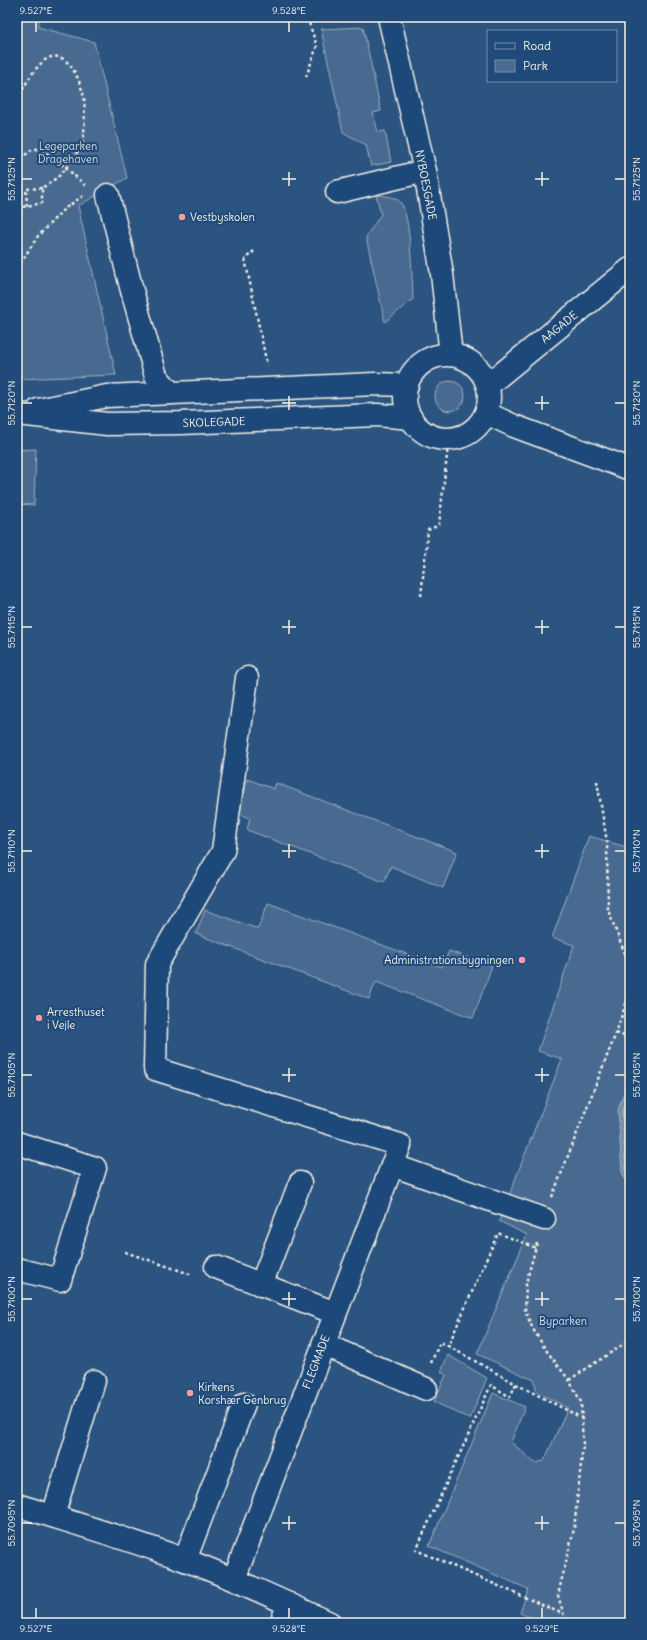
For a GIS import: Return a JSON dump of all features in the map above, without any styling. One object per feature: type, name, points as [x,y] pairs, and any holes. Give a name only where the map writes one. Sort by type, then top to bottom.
[{"type":"street","name":"NYBOESGADE","points":[[389,17],[425,171],[442,274],[451,355]]},
{"type":"street","points":[[337,192],[425,171]]},
{"type":"street","points":[[100,193],[131,287],[156,376],[172,393]]},
{"type":"street","name":"AAGADE","points":[[488,385],[630,269]]},
{"type":"street","points":[[451,355],[463,358],[474,364],[483,374],[488,385],[490,398],[486,413],[477,427],[461,436],[448,438],[431,436],[420,429],[411,418],[405,401],[407,385],[413,372],[426,360],[439,356],[451,355]]},
{"type":"street","name":"SKOLEGADE","points":[[17,414],[108,396],[375,384],[407,385]]},
{"type":"street","points":[[486,413],[514,426],[630,469]]},
{"type":"street","name":"SKOLEGADE","points":[[17,414],[107,424],[181,423],[377,415],[411,418]]},
{"type":"street","name":"FLEGMADE","points":[[234,1579],[400,1145],[154,1069],[156,964],[223,851],[246,678]]},
{"type":"street","points":[[17,1143],[95,1168],[60,1280],[17,1269]]},
{"type":"street","points":[[392,1165],[544,1219]]},
{"type":"street","points":[[261,1285],[300,1183]]},
{"type":"street","points":[[216,1267],[335,1313]]},
{"type":"street","points":[[323,1344],[426,1388]]},
{"type":"street","points":[[53,1516],[94,1381]]},
{"type":"street","points":[[185,1560],[244,1404]]},
{"type":"street","points":[[17,1505],[185,1560],[234,1579],[285,1614],[330,1623]]},
{"type":"path","points":[[306,77],[317,46],[307,18],[351,17]]},
{"type":"path","points":[[17,100],[39,66],[46,60],[59,57],[71,66],[78,80],[84,99],[83,139],[74,158],[58,177],[42,188],[26,189],[27,206]]},
{"type":"path","points":[[17,164],[29,151],[36,149],[44,152],[100,193],[64,210],[38,236],[17,268]]},
{"type":"path","points":[[17,208],[42,203],[42,188]]},
{"type":"path","points":[[254,251],[244,259],[272,389]]},
{"type":"path","points":[[421,596],[428,530],[439,525],[448,438]]},
{"type":"path","points":[[597,781],[607,842],[608,910],[630,967]]},
{"type":"path","points":[[566,1623],[558,1595],[574,1529],[583,1445],[582,1418],[580,1402],[569,1380],[536,1335],[525,1311],[526,1283],[544,1219],[616,1033],[630,991]]},
{"type":"path","points":[[616,1033],[630,1038]]},
{"type":"path","points":[[448,1346],[498,1233],[536,1248]]},
{"type":"path","points":[[125,1252],[199,1278],[216,1267]]},
{"type":"path","points":[[569,1380],[630,1340]]},
{"type":"path","points":[[430,1366],[440,1342],[582,1418]]},
{"type":"path","points":[[516,1384],[510,1397],[490,1385],[416,1550],[563,1614]]},
{"type":"green space","name":"Legeparken Dragehaven","points":[[17,17],[40,17],[38,27],[94,42],[127,178],[78,206],[116,375],[17,379]]},
{"type":"green space","points":[[363,27],[381,111],[373,113],[378,132],[385,131],[391,162],[371,166],[366,145],[343,132],[321,29]]},
{"type":"green space","points":[[376,195],[389,197],[400,202],[407,219],[409,233],[413,299],[385,322],[366,237],[381,214]]},
{"type":"green space","points":[[450,381],[461,385],[465,396],[461,407],[450,411],[439,407],[435,396],[439,385]]},
{"type":"green space","points":[[36,449],[34,505],[17,504],[17,450]]},
{"type":"green space","points":[[247,779],[274,789],[276,783],[457,852],[443,888],[391,866],[384,882],[247,830],[250,818],[238,813]]},
{"type":"green space","name":"Byparken","points":[[589,836],[630,848],[630,1623],[543,1623],[520,1613],[528,1589],[429,1546],[493,1393],[525,1407],[511,1442],[535,1463],[544,1461],[568,1408],[537,1392],[534,1380],[477,1354],[527,1235],[499,1221],[562,1059],[538,1051],[574,945],[552,938]]},
{"type":"green space","points":[[268,903],[442,967],[449,951],[492,966],[473,1018],[376,982],[369,999],[196,934],[205,910],[258,929]]},
{"type":"green space","points":[[448,1355],[487,1378],[470,1419],[434,1402],[446,1375],[441,1372]]},
{"type":"water","points":[[630,1075],[630,1191],[622,1172],[618,1110]]},
{"type":"place","name":"Vestbyskolen","points":[[182,217]]},
{"type":"place","name":"Administrationsbygningen","points":[[522,960]]},
{"type":"place","name":"Arresthuset i Vejle","points":[[39,1018]]},
{"type":"place","name":"Kirkens Korshær Genbrug","points":[[190,1393]]}]
